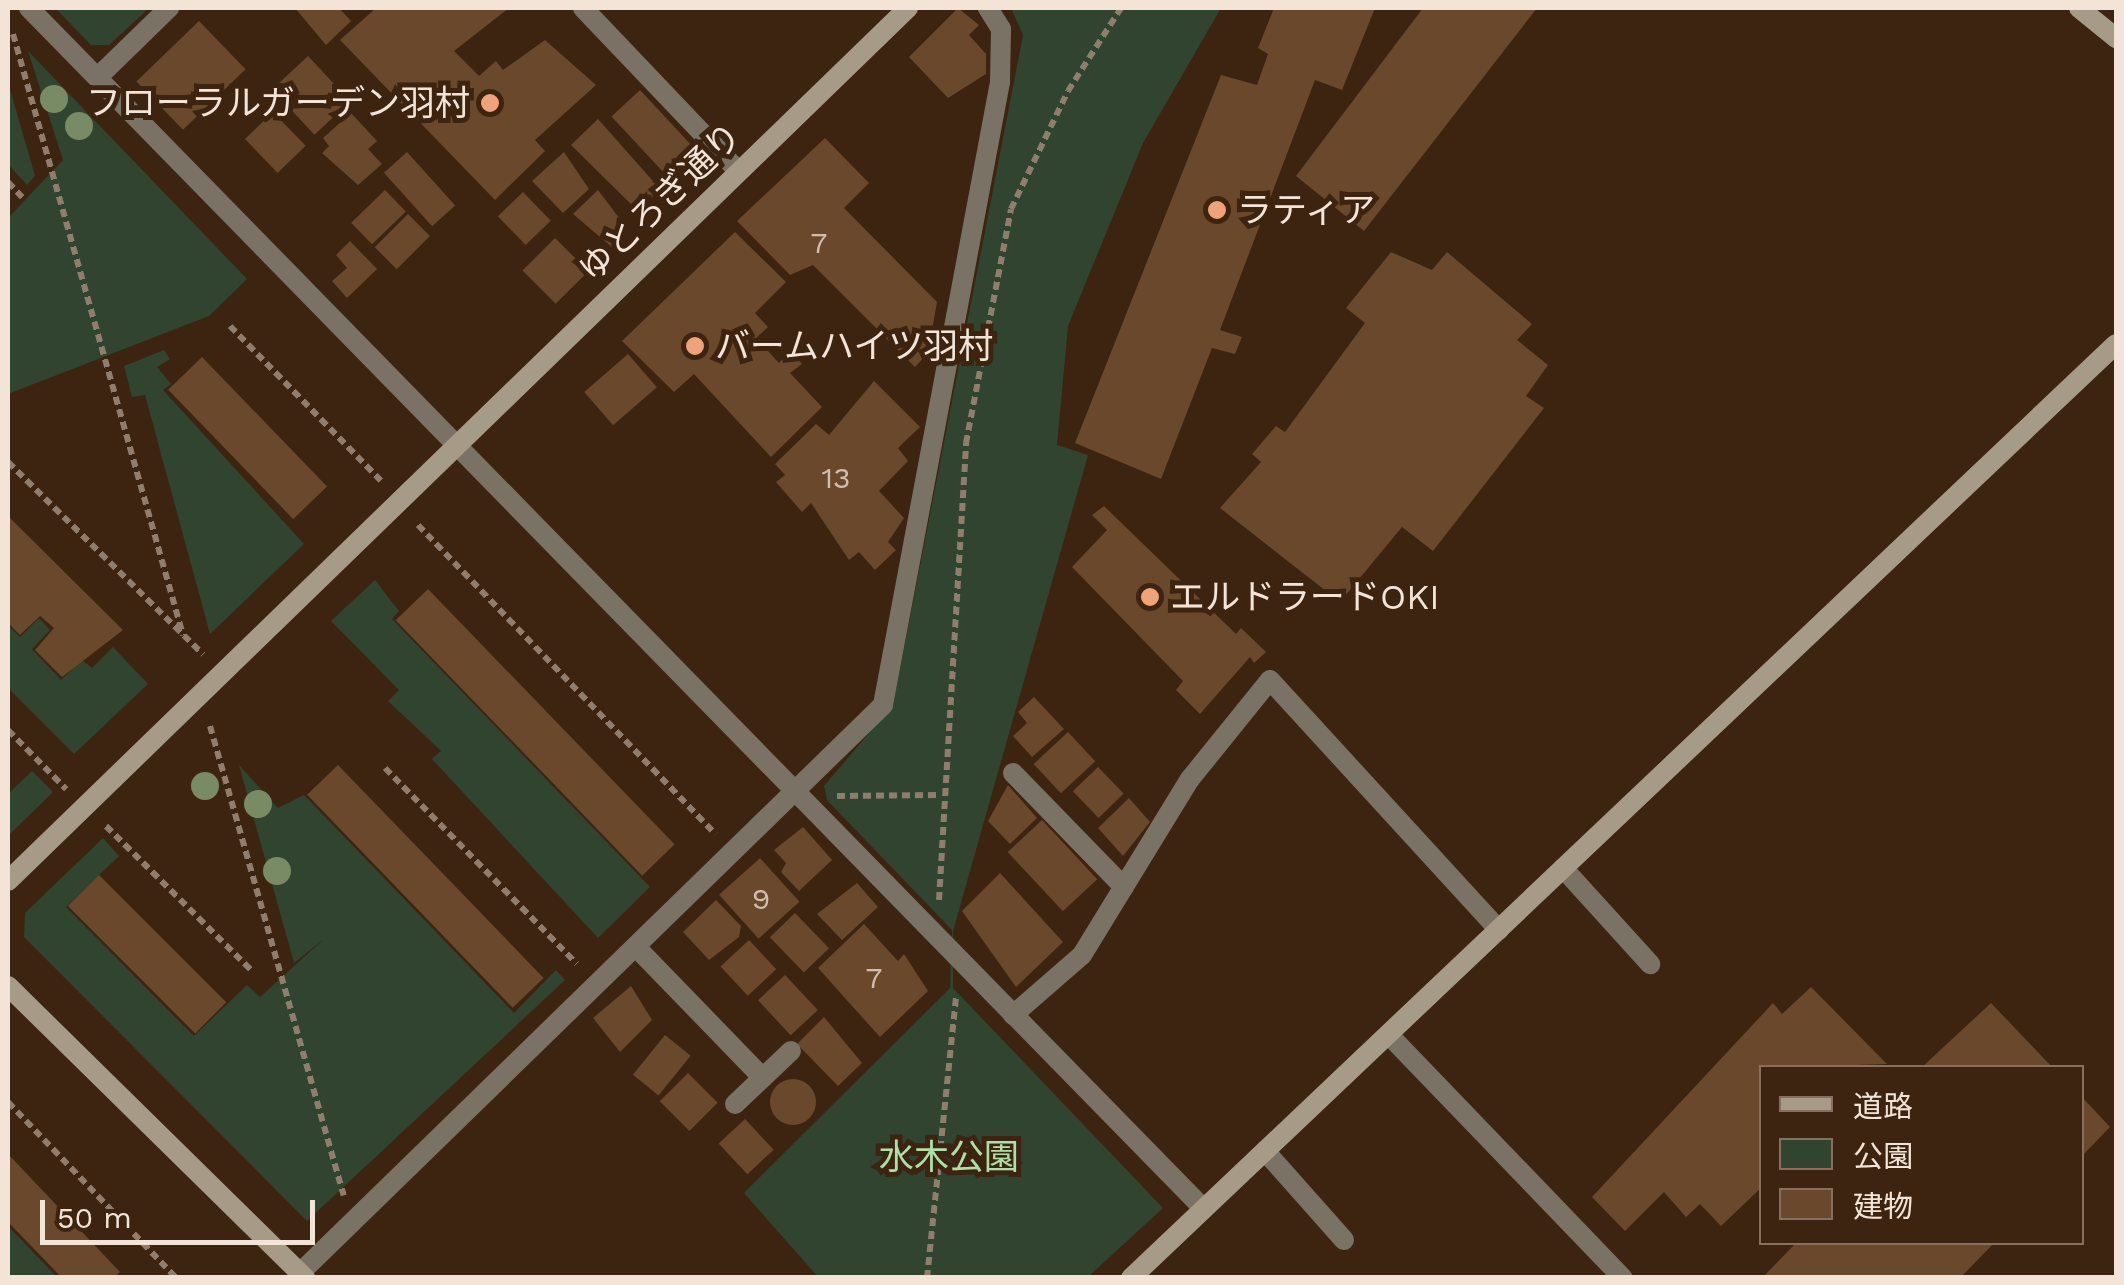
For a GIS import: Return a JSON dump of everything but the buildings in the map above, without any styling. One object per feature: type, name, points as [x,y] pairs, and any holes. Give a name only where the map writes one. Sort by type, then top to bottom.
[{"type":"street","points":[[29,8],[1204,1210]]},
{"type":"street","points":[[98,76],[169,8]]},
{"type":"street","points":[[583,8],[738,171]]},
{"type":"street","name":"ゆとろぎ通り","points":[[8,880],[908,8]]},
{"type":"street","points":[[8,986],[303,1275],[794,794],[883,705],[1000,82],[1001,29],[988,8]]},
{"type":"street","points":[[2079,8],[2116,38]]},
{"type":"street","points":[[1131,1278],[2116,344]]},
{"type":"street","points":[[1014,1014],[1082,955],[1190,779],[1270,680],[1499,930]]},
{"type":"street","points":[[1013,773],[1124,887]]},
{"type":"street","points":[[1564,868],[1650,964]]},
{"type":"street","points":[[636,947],[763,1078]]},
{"type":"street","points":[[1389,1034],[1623,1278]]},
{"type":"street","points":[[736,1104],[791,1051]]},
{"type":"street","points":[[1265,1151],[1344,1240]]},
{"type":"path","points":[[938,916],[940,795],[966,443],[1011,210],[1068,91],[1122,8]]},
{"type":"path","points":[[11,28],[183,634]]},
{"type":"path","points":[[8,182],[22,197]]},
{"type":"path","points":[[230,326],[382,482]]},
{"type":"path","points":[[8,462],[203,654]]},
{"type":"path","points":[[418,525],[721,841]]},
{"type":"path","points":[[210,726],[346,1201]]},
{"type":"path","points":[[8,730],[66,789]]},
{"type":"path","points":[[385,768],[585,972]]},
{"type":"path","points":[[826,796],[940,795]]},
{"type":"path","points":[[106,826],[252,971]]},
{"type":"path","points":[[927,1278],[957,992]]},
{"type":"path","points":[[8,1102],[176,1278]]},
{"type":"green space","points":[[55,8],[149,8],[109,45],[91,45]]},
{"type":"green space","name":"水木公園","points":[[1011,8],[1221,8],[1143,143],[1068,326],[1057,445],[1088,455],[953,931],[953,988],[1163,1208],[1088,1277],[819,1278],[744,1193],[950,988],[952,930],[827,800],[824,786],[893,705],[1023,35]]},
{"type":"green space","points":[[28,51],[247,279],[209,316],[8,394],[8,218],[63,160]]},
{"type":"green space","points":[[8,82],[35,176],[27,185],[8,164]]},
{"type":"green space","points":[[164,350],[170,359],[157,367],[171,384],[163,390],[304,544],[210,634],[145,395],[132,397],[124,366]]},
{"type":"green space","points":[[375,580],[399,611],[392,619],[650,887],[598,938],[432,759],[441,751],[388,701],[399,690],[331,621]]},
{"type":"green space","points":[[39,618],[50,630],[32,649],[61,680],[82,660],[92,668],[113,647],[148,684],[74,754],[8,688],[8,625],[20,637]]},
{"type":"green space","points":[[239,765],[278,808],[304,795],[514,1013],[556,970],[565,980],[307,1221],[24,937],[25,913],[103,838],[119,856],[66,907],[194,1036],[247,985],[260,997],[324,939],[294,963]]},
{"type":"green space","points":[[32,771],[53,792],[8,836],[8,794]]},
{"type":"green space","points":[[8,1226],[57,1277],[8,1277]]},
{"type":"place","name":"フローラルガーデン羽村","points":[[490,103]]},
{"type":"place","name":"ラティア","points":[[1217,210]]},
{"type":"place","name":"バームハイツ羽村","points":[[695,346]]},
{"type":"place","name":"エルドラードOKI","points":[[1150,597]]}]
